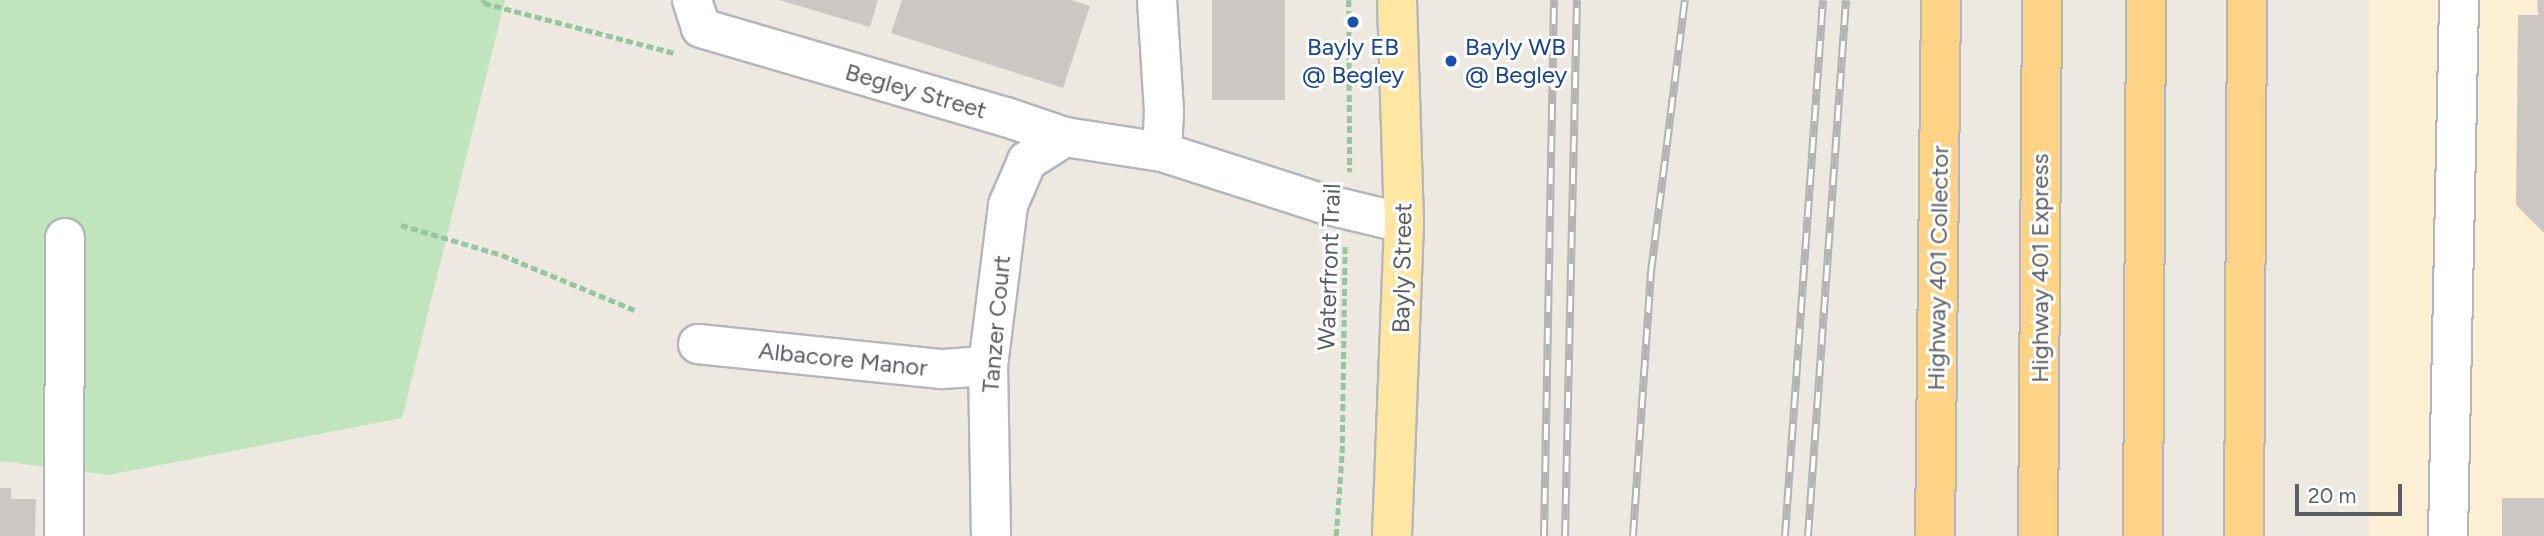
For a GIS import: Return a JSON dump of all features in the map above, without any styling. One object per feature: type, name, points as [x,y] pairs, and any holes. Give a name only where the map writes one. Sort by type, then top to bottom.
[{"type":"highway","name":"Highway 401 Collector","points":[[1935,536],[1941,0]]},
{"type":"highway","name":"Highway 401 Express","points":[[2038,536],[2042,0]]},
{"type":"highway","points":[[2143,536],[2146,0]]},
{"type":"highway","points":[[2244,536],[2247,0]]},
{"type":"main road","name":"Bayly Street","points":[[1392,536],[1404,223],[1397,0]]},
{"type":"street","name":"Begley Street","points":[[692,0],[701,28],[993,113],[1065,137],[1161,152],[1346,210],[1404,223]]},
{"type":"street","points":[[1157,0],[1164,111],[1161,152]]},
{"type":"street","points":[[2448,536],[2459,0]]},
{"type":"street","name":"Tanzer Court","points":[[991,536],[988,366],[1008,205],[1027,162],[1065,137]]},
{"type":"street","points":[[64,536],[65,238]]},
{"type":"street","name":"Albacore Manor","points":[[698,344],[942,369],[988,366]]},
{"type":"path","points":[[484,0],[484,3],[687,57]]},
{"type":"path","name":"Waterfront Trail","points":[[1336,536],[1342,453],[1346,210],[1351,158],[1349,0]]},
{"type":"path","points":[[401,225],[502,255],[637,311]]},
{"type":"shaded area","points":[[2369,0],[2544,0],[2544,536],[2369,536]]},
{"type":"green space","points":[[0,0],[505,0],[402,418],[109,475],[0,461]]},
{"type":"building","points":[[779,0],[878,0],[870,27]]},
{"type":"building","points":[[902,0],[1071,0],[1090,6],[1063,88],[891,33]]},
{"type":"building","points":[[1212,0],[1285,0],[1285,100],[1212,100]]},
{"type":"building","points":[[2537,0],[2544,0],[2544,233],[2516,205],[2518,15],[2538,15]]},
{"type":"building","points":[[0,488],[11,488],[11,499],[36,499],[35,536],[0,536]]},
{"type":"building","points":[[2502,498],[2544,498],[2544,536],[2502,536]]},
{"type":"railway","points":[[1544,536],[1554,0]]},
{"type":"railway","points":[[1565,536],[1577,0]]},
{"type":"railway","points":[[1633,536],[1651,272],[1685,0]]},
{"type":"railway","points":[[1785,536],[1823,0]]},
{"type":"railway","points":[[1808,536],[1846,0]]},
{"type":"place","name":"Bayly EB @ Begley","points":[[1353,22]]},
{"type":"place","name":"Bayly WB @ Begley","points":[[1451,61]]}]
